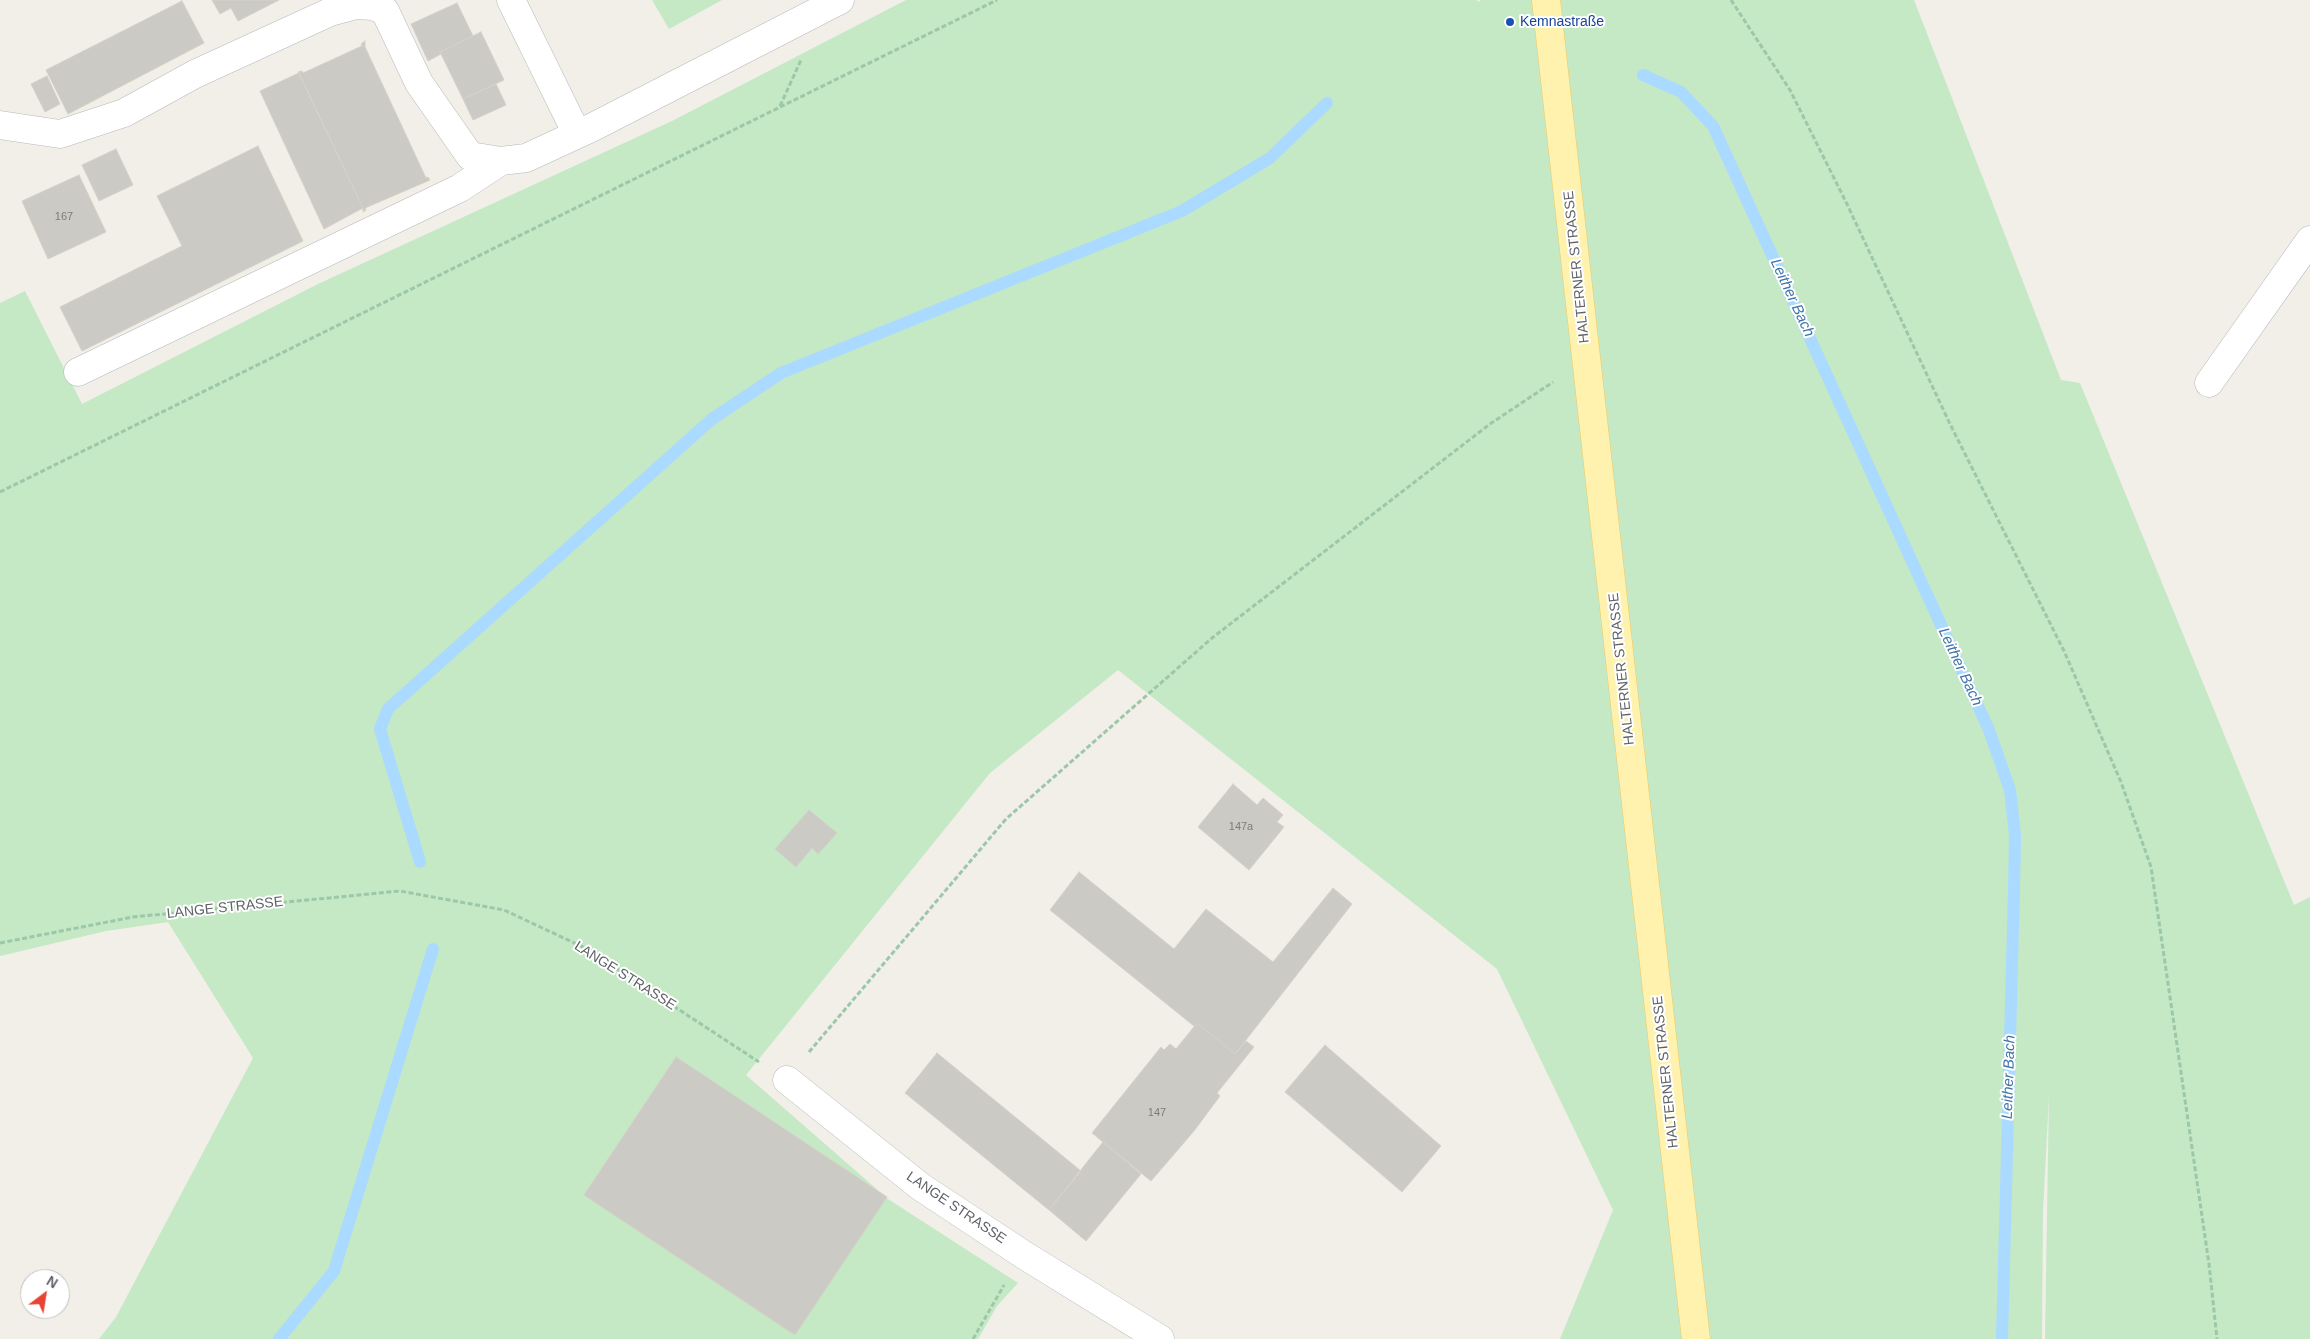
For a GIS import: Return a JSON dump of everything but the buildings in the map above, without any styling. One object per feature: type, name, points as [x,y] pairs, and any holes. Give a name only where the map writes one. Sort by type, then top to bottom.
[{"type":"main road","name":"HALTERNER STRASSE","points":[[1546,0],[1696,1339]]},
{"type":"lane","points":[[510,0],[577,134]]},
{"type":"lane","points":[[0,125],[60,134],[124,113],[195,74],[330,12],[356,5],[380,3],[419,83],[470,156],[501,161],[526,158],[840,0]]},
{"type":"lane","points":[[78,372],[460,188],[501,161]]},
{"type":"lane","points":[[2209,383],[2310,240]]},
{"type":"lane","name":"LANGE STRASSE","points":[[786,1080],[920,1187],[1024,1255],[1160,1339]]},
{"type":"path","points":[[0,492],[997,0]]},
{"type":"path","points":[[1731,0],[1790,90],[1846,202],[1950,424],[2064,651],[2121,782],[2151,867],[2209,1264],[2218,1339]]},
{"type":"path","points":[[786,1080],[1006,819],[1212,638],[1490,424],[1587,360]]},
{"type":"path","name":"LANGE STRASSE","points":[[0,943],[133,917],[400,891],[504,910],[584,947],[786,1080]]},
{"type":"path","points":[[973,1339],[1008,1277],[1024,1255]]},
{"type":"green space","points":[[652,0],[722,0],[669,29]]},
{"type":"green space","points":[[906,0],[1477,0],[1478,2],[1481,0],[1544,0],[1685,1339],[1560,1339],[1613,1210],[1497,969],[1118,670],[990,773],[746,1075],[888,1199],[1018,1283],[997,1306],[978,1339],[99,1339],[116,1317],[253,1058],[168,922],[106,931],[0,956],[0,303],[25,291],[82,404],[318,284],[672,121]]},
{"type":"green space","points":[[1551,0],[1914,0],[2061,380],[2080,383],[2294,905],[2310,897],[2310,1339],[2045,1339],[2049,1095],[2043,1211],[2042,1339],[1702,1339]]},
{"type":"waterway","name":"Leither Bach","points":[[1643,75],[1681,92],[1713,126],[1989,730],[2010,790],[2015,834],[2002,1339]]},
{"type":"waterway","points":[[420,862],[380,729],[388,709],[712,419],[781,373],[1182,211],[1270,158],[1327,103]]},
{"type":"waterway","points":[[279,1339],[334,1271],[433,949]]},
{"type":"place","name":"Kemnastraße","points":[[1510,22]]}]
